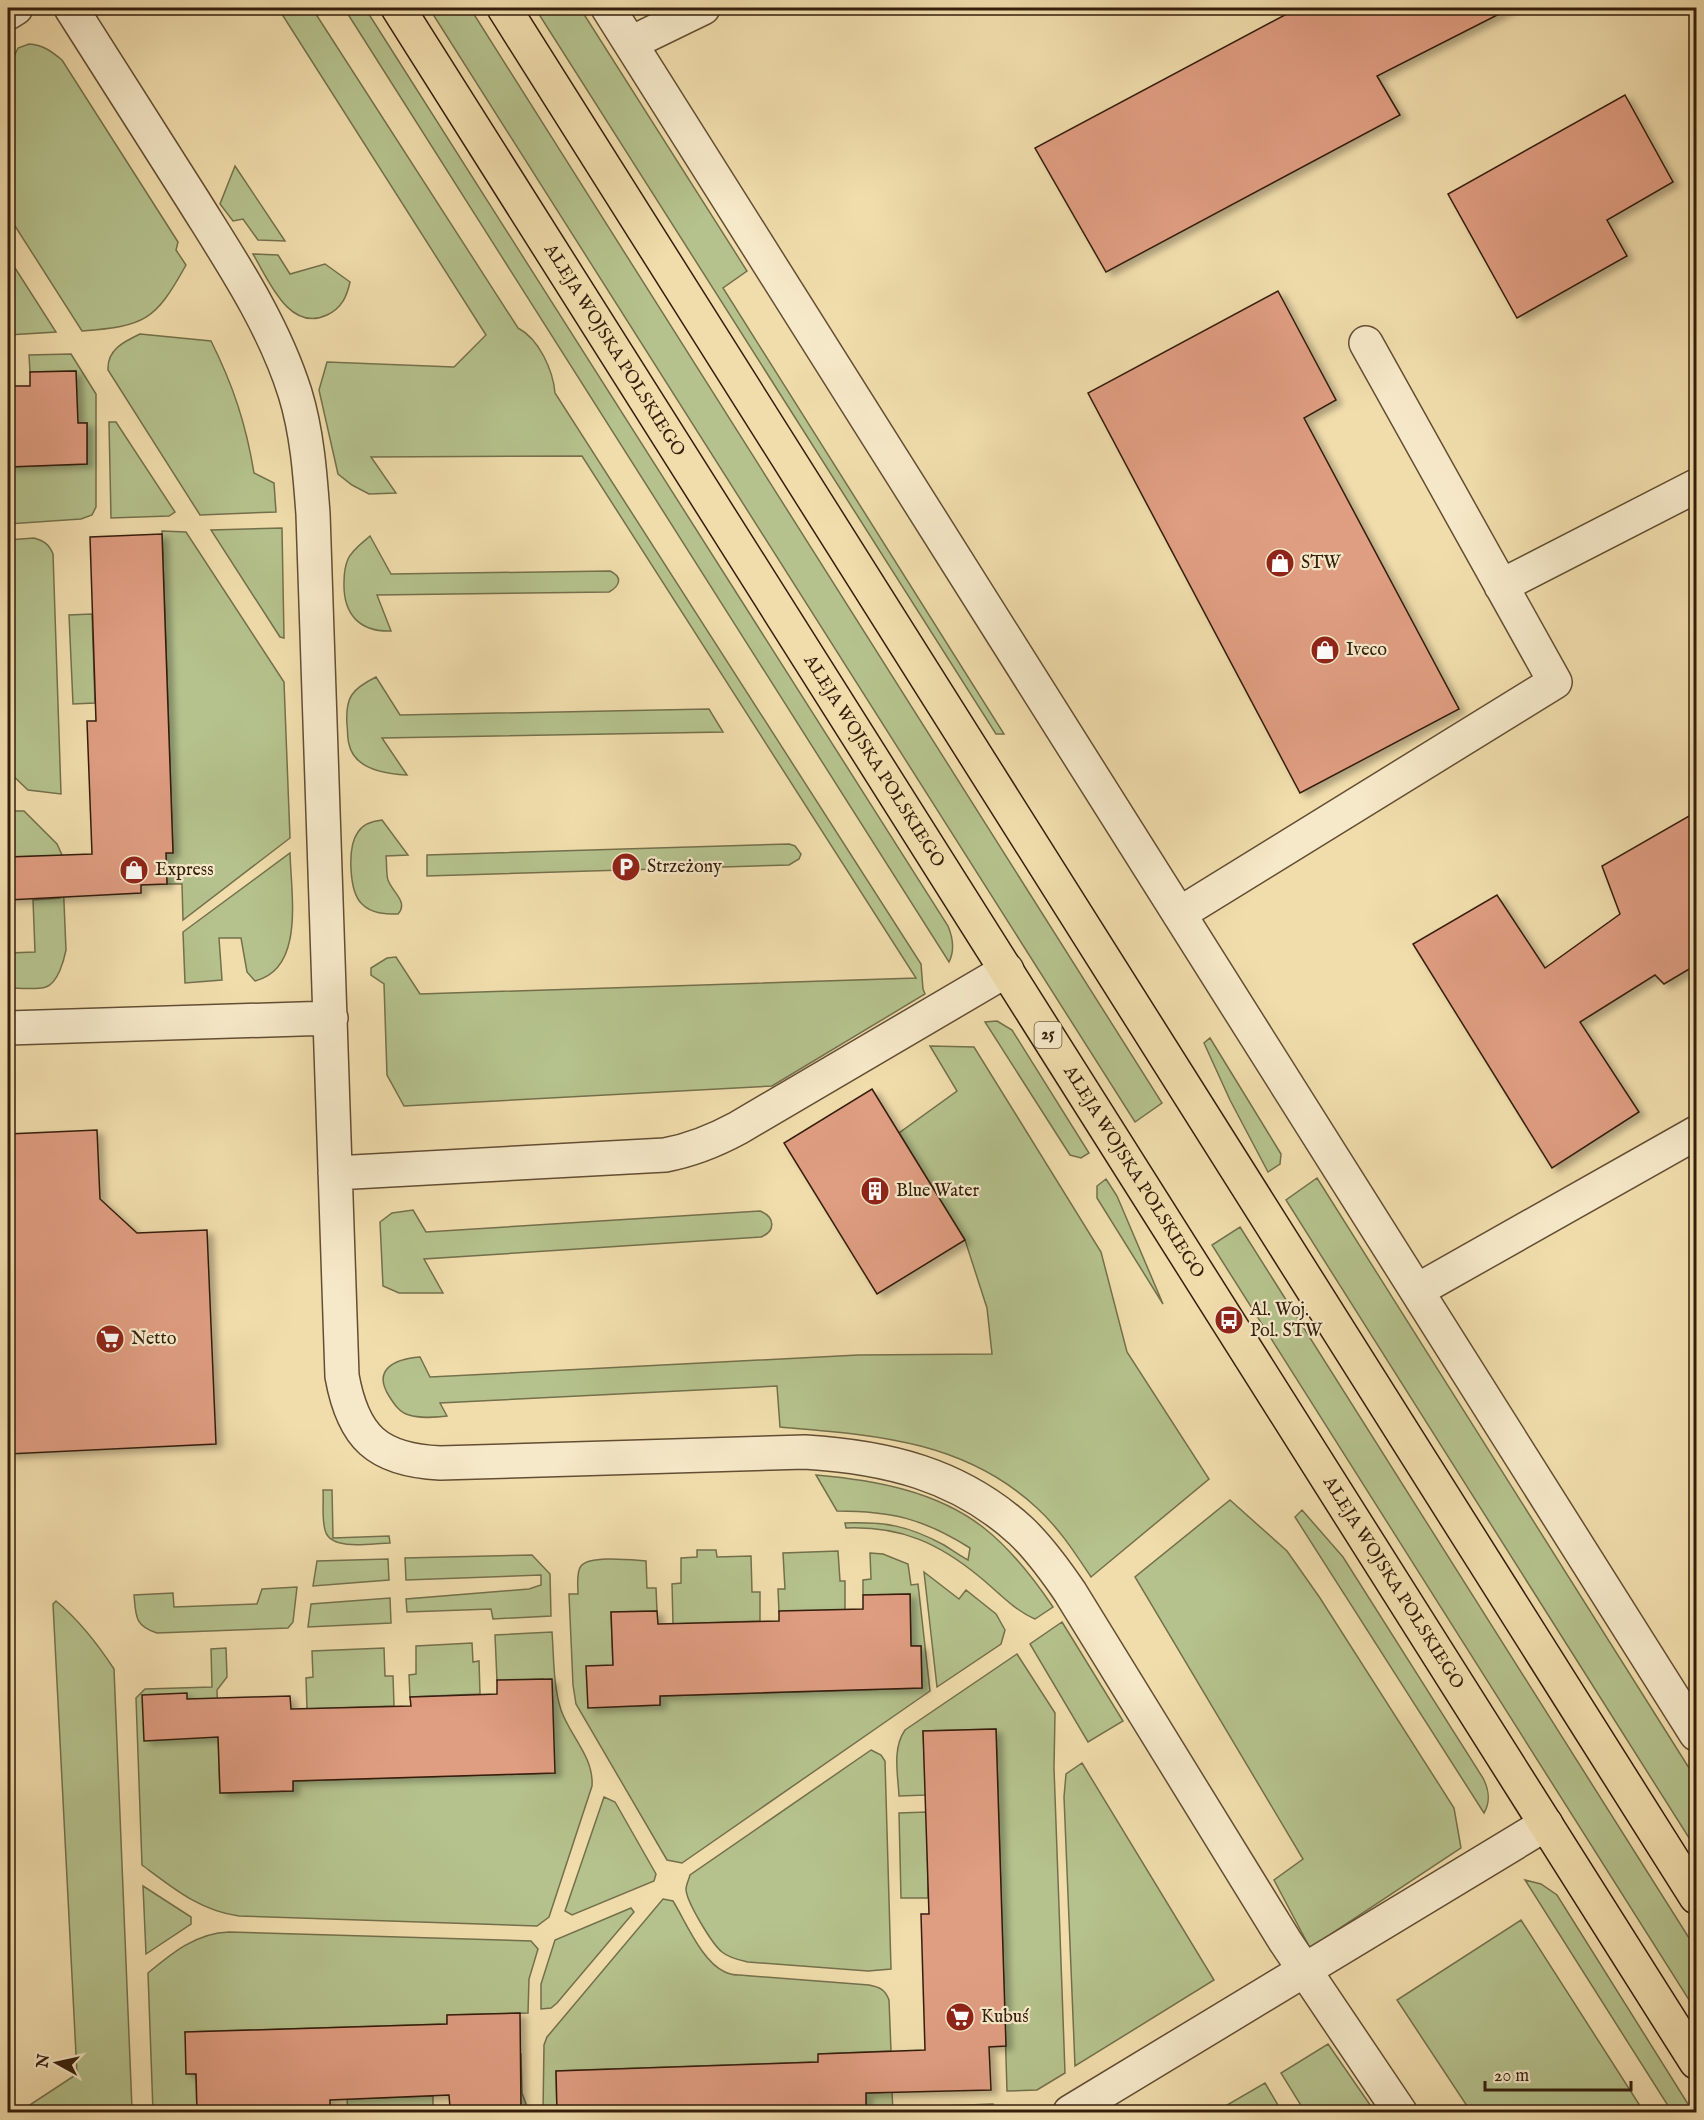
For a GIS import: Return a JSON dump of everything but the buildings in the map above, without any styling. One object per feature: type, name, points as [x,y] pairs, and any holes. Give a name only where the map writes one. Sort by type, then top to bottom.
[{"type":"main road","name":"ALEJA WOJSKA POLSKIEGO","points":[[398,8],[1696,2062]]},
{"type":"main road","points":[[504,8],[1696,1897]]},
{"type":"street","points":[[8,14],[16,8]]},
{"type":"street","points":[[70,8],[235,267],[258,307],[294,392],[304,430],[313,514],[342,1376],[346,1401],[356,1423],[373,1444],[393,1456],[416,1462],[805,1452],[849,1455],[928,1473],[964,1490],[994,1509],[1022,1531],[1046,1558],[1070,1592],[1304,1970],[1400,2112]]},
{"type":"street","points":[[608,8],[1696,1734]]},
{"type":"street","points":[[630,43],[703,8]]},
{"type":"street","points":[[1179,914],[1555,682],[1366,343]]},
{"type":"street","points":[[1501,586],[1696,486]]},
{"type":"street","points":[[335,1173],[665,1155],[689,1150],[738,1128],[1007,970]]},
{"type":"street","points":[[8,1028],[331,1018]]},
{"type":"street","points":[[1418,1290],[1696,1133]]},
{"type":"street","points":[[1070,2112],[1546,1824]]},
{"type":"green space","points":[[278,8],[312,8],[518,328],[526,333],[544,356],[555,393],[921,964],[925,994],[772,1086],[404,1106],[387,1075],[384,984],[371,975],[371,968],[387,958],[396,957],[420,994],[916,978],[582,456],[371,457],[396,493],[369,494],[338,474],[319,390],[327,362],[454,367],[486,335]]},
{"type":"green space","points":[[344,8],[365,8],[948,926],[953,944],[949,962]]},
{"type":"green space","points":[[429,8],[470,8],[1162,1103],[1135,1122]]},
{"type":"green space","points":[[535,8],[580,8],[747,271],[723,288],[1004,734],[996,734]]},
{"type":"green space","points":[[29,44],[47,49],[62,60],[178,242],[176,250],[186,265],[166,298],[146,317],[134,323],[82,331],[8,215],[8,69],[18,48]]},
{"type":"green space","points":[[235,166],[285,241],[258,240],[243,219],[233,221],[220,204]]},
{"type":"green space","points":[[253,254],[278,255],[290,274],[325,264],[350,282],[345,297],[336,309],[327,315],[314,319],[302,317],[281,301]]},
{"type":"green space","points":[[8,257],[56,332],[8,335]]},
{"type":"green space","points":[[140,334],[211,341],[238,405],[254,473],[274,483],[276,512],[200,515],[108,370],[108,363],[113,352]]},
{"type":"green space","points":[[71,354],[96,394],[96,507],[92,515],[81,519],[8,524],[8,467],[87,464],[87,423],[77,423],[76,371],[30,372],[29,355]]},
{"type":"green space","points":[[109,422],[116,422],[175,512],[169,516],[111,518]]},
{"type":"green space","points":[[282,528],[284,638],[280,637],[211,530]]},
{"type":"green space","points":[[162,531],[186,532],[284,682],[290,838],[183,920],[182,884],[167,884],[166,853],[173,852]]},
{"type":"green space","points":[[370,536],[391,574],[610,571],[617,576],[618,584],[609,592],[377,595],[391,631],[380,630],[370,628],[355,619],[346,603],[344,593],[344,573],[348,559]]},
{"type":"green space","points":[[34,538],[46,543],[53,554],[61,794],[28,790],[8,771],[8,540]]},
{"type":"green space","points":[[92,614],[95,703],[73,704],[69,615]]},
{"type":"green space","points":[[376,677],[400,715],[709,709],[723,732],[382,738],[407,775],[389,773],[364,765],[352,752],[348,739],[347,707],[349,701],[356,690]]},
{"type":"green space","points":[[8,811],[24,811],[57,844],[62,855],[66,950],[54,981],[42,988],[8,988],[8,953],[35,952],[33,900],[60,898],[59,856],[8,857]]},
{"type":"green space","points":[[382,820],[408,855],[386,856],[388,880],[402,905],[398,914],[370,910],[358,898],[352,880],[351,858],[354,839],[363,827]]},
{"type":"green space","points":[[789,844],[795,846],[801,854],[799,859],[789,865],[427,876],[427,855]]},
{"type":"green space","points":[[290,853],[292,928],[282,962],[271,974],[255,981],[247,972],[241,938],[219,938],[222,980],[185,983],[183,932]]},
{"type":"green space","points":[[997,1021],[1012,1030],[1089,1153],[1081,1158],[1070,1155],[985,1022]]},
{"type":"green space","points":[[1210,1038],[1281,1154],[1280,1164],[1268,1172],[1230,1100],[1204,1043]]},
{"type":"green space","points":[[930,1046],[974,1047],[1101,1252],[1127,1352],[1209,1479],[1091,1577],[1052,1524],[1009,1485],[979,1468],[916,1445],[850,1433],[780,1427],[777,1386],[440,1403],[447,1416],[428,1417],[406,1414],[391,1399],[384,1387],[385,1372],[402,1360],[420,1357],[430,1377],[858,1355],[992,1354],[987,1308],[965,1240],[899,1133],[957,1091]]},
{"type":"green space","points":[[1317,1178],[1696,1779],[1696,1849],[1286,1200]]},
{"type":"green space","points":[[1106,1179],[1117,1196],[1163,1304],[1097,1198],[1097,1186]]},
{"type":"green space","points":[[413,1210],[426,1232],[760,1211],[769,1217],[772,1224],[769,1231],[761,1237],[424,1259],[443,1293],[399,1293],[383,1286],[380,1222],[392,1213]]},
{"type":"green space","points":[[1240,1227],[1696,1949],[1696,2011],[1212,1245]]},
{"type":"green space","points":[[816,1475],[882,1484],[925,1496],[966,1515],[1013,1555],[1053,1607],[1035,1619],[1013,1606],[981,1578],[934,1546],[884,1530],[846,1528],[845,1523],[896,1526],[919,1533],[968,1560],[970,1548],[922,1524],[891,1515],[837,1511]]},
{"type":"green space","points":[[323,1490],[332,1490],[333,1538],[389,1536],[390,1543],[345,1544],[330,1539],[324,1523]]},
{"type":"green space","points":[[1230,1500],[1287,1551],[1320,1598],[1454,1808],[1461,1848],[1310,1948],[1274,1880],[1303,1859],[1135,1577]]},
{"type":"green space","points":[[1302,1510],[1343,1557],[1483,1778],[1488,1795],[1488,1804],[1484,1813],[1295,1517]]},
{"type":"green space","points":[[697,1550],[716,1550],[717,1557],[751,1556],[752,1592],[760,1592],[760,1621],[673,1624],[672,1584],[681,1583],[681,1558],[697,1557]]},
{"type":"green space","points":[[838,1551],[840,1581],[845,1581],[845,1610],[779,1612],[778,1589],[785,1589],[783,1553]]},
{"type":"green space","points":[[870,1553],[883,1554],[908,1564],[911,1585],[918,1584],[930,1691],[682,1863],[667,1860],[576,1704],[569,1594],[578,1594],[579,1569],[593,1560],[646,1561],[647,1588],[656,1588],[657,1611],[611,1612],[613,1665],[588,1707],[660,1705],[660,1696],[922,1688],[921,1646],[911,1646],[910,1594],[863,1595],[863,1580],[871,1579]]},
{"type":"green space","points":[[532,1555],[550,1574],[551,1616],[493,1619],[491,1609],[407,1612],[406,1599],[529,1589],[541,1585],[541,1575],[406,1580],[405,1558]]},
{"type":"green space","points":[[388,1559],[389,1580],[313,1586],[317,1561]]},
{"type":"green space","points":[[924,1572],[959,1599],[966,1590],[996,1614],[1005,1630],[1001,1644],[937,1687]]},
{"type":"green space","points":[[297,1587],[293,1622],[288,1628],[157,1633],[140,1623],[135,1608],[134,1595],[173,1593],[174,1607],[257,1604],[262,1589]]},
{"type":"green space","points":[[390,1598],[391,1623],[308,1627],[311,1604]]},
{"type":"green space","points":[[56,1601],[88,1633],[114,1669],[132,2109],[130,2112],[19,2112],[77,2074],[53,1604]]},
{"type":"green space","points":[[1062,1622],[1123,1721],[1088,1742],[1030,1644]]},
{"type":"green space","points":[[552,1632],[558,1701],[565,1720],[589,1766],[592,1786],[549,1917],[537,1926],[239,1916],[199,1904],[142,1865],[136,1698],[145,1689],[212,1687],[211,1649],[226,1648],[227,1677],[217,1690],[220,1793],[293,1791],[293,1781],[555,1773],[544,1731],[543,1679],[497,1681],[495,1635]]},
{"type":"green space","points":[[472,1643],[473,1662],[479,1661],[480,1694],[410,1697],[409,1675],[416,1674],[416,1646]]},
{"type":"green space","points":[[384,1648],[385,1676],[393,1676],[394,1706],[307,1709],[306,1678],[313,1677],[312,1651]]},
{"type":"green space","points":[[1017,1654],[1055,1713],[1054,1768],[1065,2073],[1037,2090],[1007,2091],[996,1729],[923,1731],[926,1795],[899,1796],[897,1753],[905,1730]]},
{"type":"green space","points":[[871,1750],[881,1755],[885,1761],[891,1969],[868,1971],[748,1962],[725,1954],[706,1932],[690,1903],[686,1889],[690,1875]]},
{"type":"green space","points":[[1082,1763],[1214,1980],[1075,2066],[1064,1797],[1066,1774]]},
{"type":"green space","points":[[604,1797],[615,1802],[656,1874],[654,1881],[572,1915],[565,1911]]},
{"type":"green space","points":[[927,1812],[928,1898],[901,1898],[899,1813]]},
{"type":"green space","points":[[1525,1880],[1541,1884],[1557,1895],[1693,2112],[1672,2112]]},
{"type":"green space","points":[[143,1886],[191,1917],[191,1924],[146,1954]]},
{"type":"green space","points":[[663,1899],[673,1901],[702,1951],[709,1960],[725,1972],[736,1975],[869,1985],[881,1989],[889,2000],[891,2051],[819,2054],[818,2062],[556,2071],[557,2112],[543,2112],[544,2045],[547,2037]]},
{"type":"green space","points":[[631,1908],[634,1912],[557,2003],[551,2008],[541,2009],[541,1984],[555,1940]]},
{"type":"green space","points":[[1521,1920],[1644,2112],[1471,2112],[1397,2000]]},
{"type":"green space","points":[[229,1932],[531,1941],[538,1949],[529,1979],[528,2013],[447,2015],[447,2024],[185,2032],[196,2074],[197,2112],[153,2112],[148,1973],[185,1945],[206,1936]]},
{"type":"green space","points":[[1328,2044],[1375,2112],[1305,2112],[1281,2073]]},
{"type":"green space","points":[[521,2054],[522,2093],[529,2112],[450,2112],[450,2108],[496,2107],[494,2055]]},
{"type":"green space","points":[[1265,2083],[1282,2112],[1215,2112]]},
{"type":"green space","points":[[892,2092],[893,2112],[866,2112],[866,2093]]},
{"type":"green space","points":[[433,2096],[433,2112],[348,2112],[347,2099]]},
{"type":"green space","points":[[993,2104],[994,2112],[915,2112],[915,2107]]},
{"type":"place","name":"STW","points":[[1280,563]]},
{"type":"place","name":"Iveco","points":[[1325,650]]},
{"type":"place","name":"Strzeżony","points":[[626,867]]},
{"type":"place","name":"Express","points":[[134,870]]},
{"type":"place","name":"Blue Water","points":[[875,1191]]},
{"type":"place","name":"Al. Woj. Pol. STW","points":[[1229,1320]]},
{"type":"place","name":"Netto","points":[[110,1339]]},
{"type":"place","name":"Kubuś","points":[[960,2017]]}]
